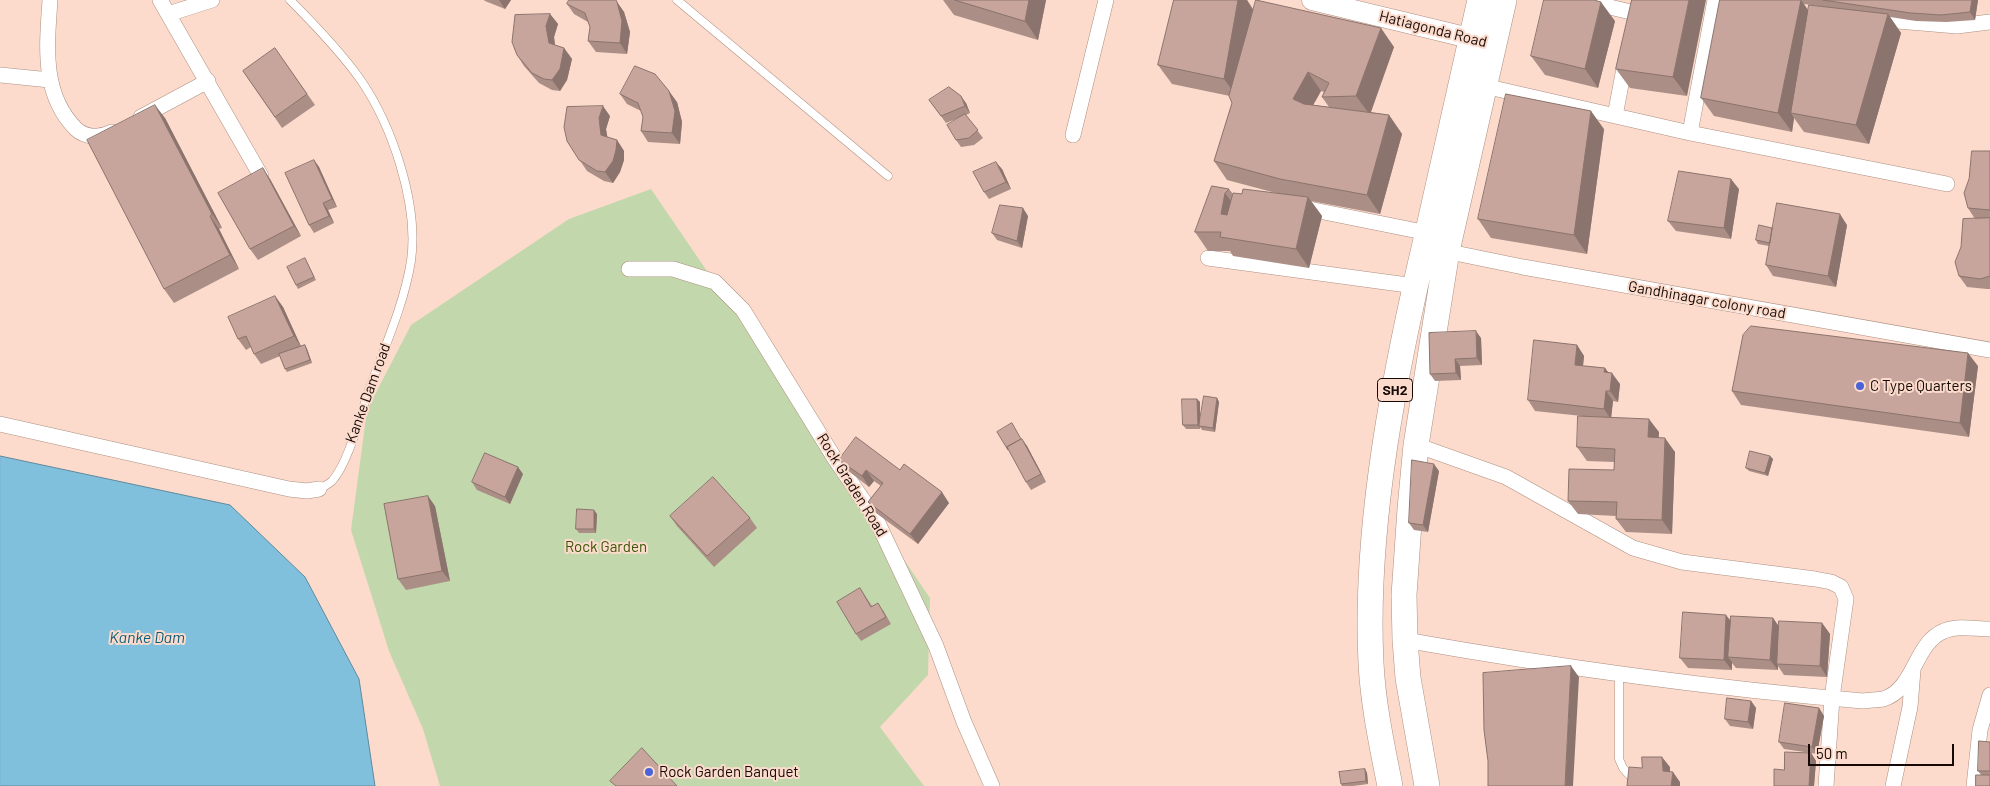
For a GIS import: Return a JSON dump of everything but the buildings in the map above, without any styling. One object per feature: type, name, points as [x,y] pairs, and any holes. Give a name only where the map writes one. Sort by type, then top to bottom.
[{"type":"main road","name":"SH2","points":[[1427,786],[1408,678],[1404,640],[1404,595],[1433,244],[1480,0]]},
{"type":"main road","name":"SH2","points":[[1390,786],[1379,730],[1371,665],[1370,607],[1374,546],[1386,443],[1415,286],[1433,244],[1484,86],[1504,0]]},
{"type":"street","points":[[50,0],[47,45],[53,96],[68,121],[81,134],[94,137],[108,134],[208,82]]},
{"type":"street","points":[[160,0],[261,176]]},
{"type":"street","points":[[168,14],[212,0]]},
{"type":"street","points":[[1073,135],[1106,0]]},
{"type":"street","name":"Hatiagonda Road","points":[[1312,0],[1495,45]]},
{"type":"street","points":[[1580,0],[1636,7],[1615,116]]},
{"type":"street","points":[[1690,133],[1715,0]]},
{"type":"street","points":[[1855,17],[1912,24],[1957,26],[1990,22]]},
{"type":"street","points":[[0,75],[50,80]]},
{"type":"street","points":[[1484,86],[1690,133],[1947,184]]},
{"type":"street","name":"Gandhinagar colony road","points":[[1284,204],[1523,267],[1990,350]]},
{"type":"street","points":[[1208,258],[1415,286]]},
{"type":"street","name":"Rock Graden Road","points":[[629,270],[673,270],[715,282],[743,310],[836,460],[876,519],[936,646],[964,722],[992,786]]},
{"type":"street","name":"Kanke Dam road","points":[[0,424],[289,489],[307,491],[319,489]]},
{"type":"street","points":[[1416,445],[1506,477],[1633,548],[1682,562],[1815,579],[1831,582],[1841,588],[1846,600],[1832,698],[1826,786]]},
{"type":"street","points":[[1404,640],[1536,664],[1864,701],[1883,699],[1896,692],[1913,670],[1932,639],[1943,631],[1958,628],[1990,629]]},
{"type":"street","points":[[1893,786],[1910,707],[1913,670]]},
{"type":"street","points":[[1974,786],[1980,730],[1990,694]]},
{"type":"lane","name":"Kanke Dam road","points":[[290,0],[359,78],[376,106],[406,188],[413,229],[411,261],[403,296],[363,408],[340,469],[331,482],[319,489]]},
{"type":"lane","points":[[677,0],[888,176]]},
{"type":"lane","points":[[1619,674],[1619,759],[1623,768],[1631,777]]},
{"type":"green space","name":"Rock Garden","points":[[651,189],[930,598],[928,675],[880,727],[924,786],[440,786],[423,729],[389,651],[351,530],[367,410],[411,325],[569,219]]},
{"type":"water","name":"Kanke Dam","points":[[0,456],[230,505],[305,577],[359,679],[375,786],[0,786]]},
{"type":"place","name":"C Type Quarters","points":[[1860,386]]},
{"type":"place","name":"Rock Garden Banquet","points":[[649,772]]}]
